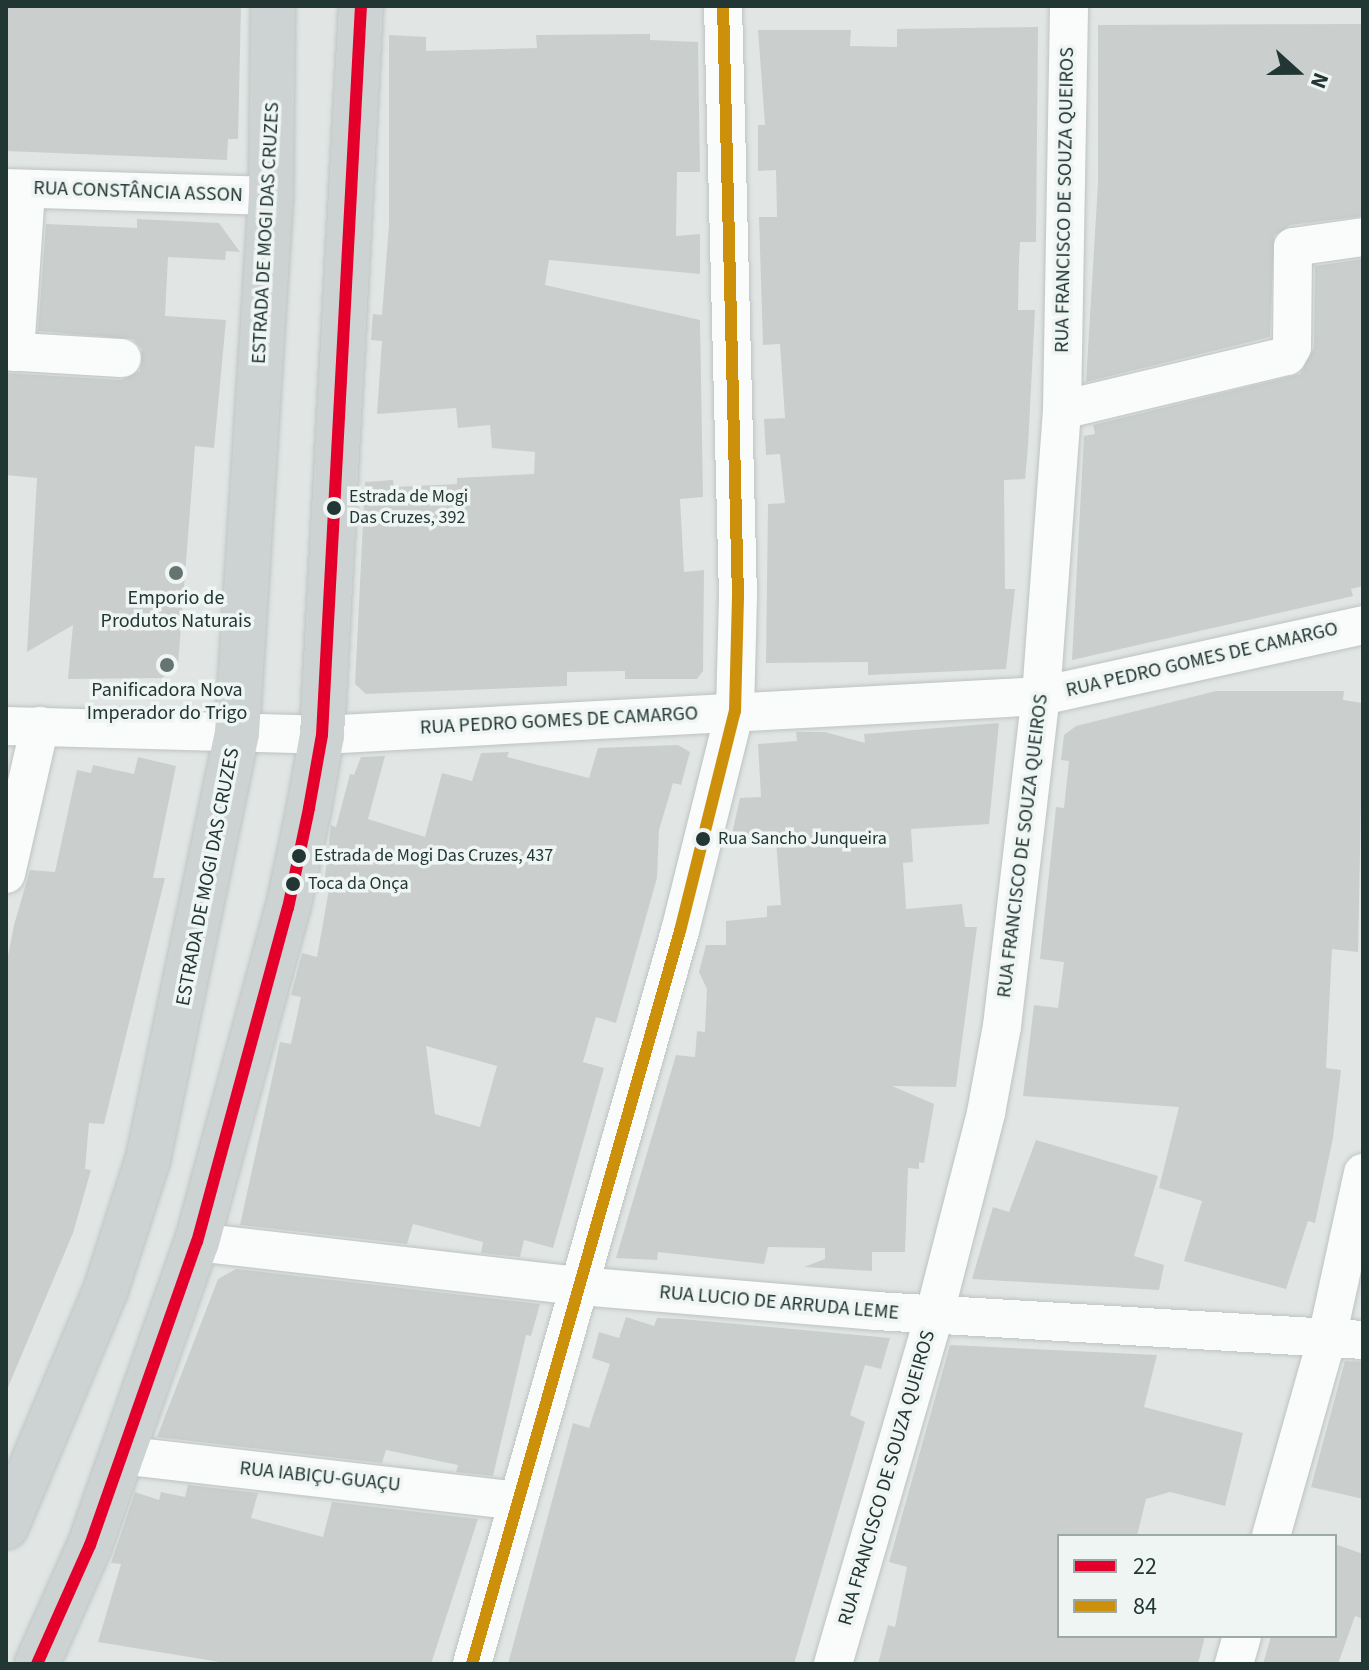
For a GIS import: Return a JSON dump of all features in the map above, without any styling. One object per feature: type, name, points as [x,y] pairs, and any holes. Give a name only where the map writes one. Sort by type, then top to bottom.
[{"type":"main road","name":"ESTRADA DE MOGI DAS CRUZES","points":[[6,1527],[106,1289],[148,1159],[237,733],[271,196],[273,6]]},
{"type":"main road","points":[[37,1664],[68,1601],[197,1242],[288,908],[322,735],[361,6]]},
{"type":"street","points":[[472,1664],[684,916],[735,711],[738,597],[723,6]]},
{"type":"street","name":"RUA FRANCISCO DE SOUZA QUEIROS","points":[[833,1664],[934,1316],[993,1081],[1041,696],[1062,410],[1069,6]]},
{"type":"street","name":"RUA CONSTÂNCIA ASSON","points":[[16,188],[271,196]]},
{"type":"street","points":[[16,188],[11,352],[122,358]]},
{"type":"street","points":[[1062,410],[1287,356],[1292,347],[1293,247],[1363,237]]},
{"type":"street","name":"RUA PEDRO GOMES DE CAMARGO","points":[[23,726],[322,735],[1041,696],[1363,625]]},
{"type":"street","points":[[6,874],[23,726]]},
{"type":"street","points":[[1272,1534],[1345,1339],[1363,1173]]},
{"type":"street","name":"RUA LUCIO DE ARRUDA LEME","points":[[197,1242],[579,1286],[934,1316],[1345,1339]]},
{"type":"street","name":"RUA IABIÇU-GUAÇU","points":[[121,1455],[518,1501]]},
{"type":"street","points":[[1234,1664],[1241,1638]]},
{"type":"building","points":[[6,6],[241,6],[238,139],[228,139],[227,160],[6,151]]},
{"type":"building","points":[[1363,24],[1363,216],[1290,225],[1274,236],[1270,337],[1086,382],[1098,183],[1098,25]]},
{"type":"building","points":[[1038,27],[1036,242],[1020,242],[1019,260],[1018,310],[1035,310],[1028,447],[1025,479],[1004,480],[1005,589],[1015,589],[1006,669],[868,675],[868,662],[766,663],[768,504],[785,503],[780,454],[766,455],[764,419],[785,418],[780,344],[763,345],[759,217],[777,217],[776,170],[758,171],[758,125],[765,125],[758,30],[851,30],[850,46],[897,47],[897,29]]},
{"type":"building","points":[[650,34],[650,40],[698,42],[700,172],[677,172],[676,236],[700,234],[700,274],[549,260],[545,285],[700,320],[703,497],[680,499],[684,572],[704,570],[703,671],[697,679],[625,679],[625,671],[567,672],[567,686],[366,694],[355,684],[365,482],[393,480],[394,487],[457,484],[457,478],[534,474],[535,452],[492,448],[490,425],[458,428],[456,408],[377,414],[382,341],[371,340],[373,314],[382,315],[389,225],[389,35],[426,37],[426,51],[537,48],[536,35]]},
{"type":"building","points":[[137,219],[219,223],[240,252],[226,251],[225,260],[168,257],[165,316],[226,320],[214,448],[195,446],[178,665],[162,678],[68,679],[73,625],[27,652],[37,478],[6,475],[6,373],[121,380],[140,371],[142,349],[133,339],[38,331],[46,224],[137,228]]},
{"type":"building","points":[[1363,259],[1363,586],[1351,589],[1353,596],[1072,660],[1084,436],[1095,434],[1093,425],[1300,374],[1314,348],[1315,266]]},
{"type":"building","points":[[1216,691],[1344,691],[1343,700],[1363,703],[1358,952],[1332,949],[1326,1068],[1341,1070],[1333,1138],[1315,1223],[1308,1221],[1286,1289],[1184,1261],[1202,1201],[1159,1188],[1179,1107],[1023,1096],[1034,1005],[1058,1008],[1064,962],[1040,959],[1056,807],[1064,808],[1069,761],[1061,760],[1064,735],[1076,726]]},
{"type":"building","points":[[999,723],[989,824],[911,829],[913,862],[903,863],[906,909],[962,904],[965,927],[977,927],[956,1087],[892,1086],[934,1104],[924,1163],[919,1162],[919,1169],[908,1168],[905,1252],[872,1252],[872,1271],[804,1267],[825,1259],[825,1248],[768,1247],[764,1264],[658,1252],[657,1260],[616,1258],[676,1055],[695,1057],[697,1031],[705,1032],[707,989],[699,972],[706,945],[726,945],[726,921],[767,917],[767,906],[781,905],[776,841],[731,838],[740,798],[761,797],[758,744],[797,741],[796,732],[825,732],[865,743],[864,734]]},
{"type":"building","points":[[678,745],[690,752],[681,785],[673,783],[659,830],[657,878],[616,1023],[596,1017],[583,1062],[604,1068],[553,1248],[524,1240],[520,1257],[481,1253],[483,1242],[413,1224],[407,1244],[240,1225],[280,1042],[291,1044],[301,997],[291,995],[302,953],[317,957],[331,878],[325,877],[331,825],[336,827],[350,774],[354,775],[361,757],[385,756],[368,819],[425,837],[442,773],[472,781],[481,753],[509,752],[507,757],[589,778],[598,748]],"holes":[[[426,1046],[497,1066],[480,1127],[435,1114]]]},
{"type":"building","points":[[138,757],[176,766],[153,878],[165,878],[104,1124],[89,1123],[85,1169],[91,1170],[73,1233],[6,1392],[6,966],[14,925],[30,870],[55,872],[77,770],[91,773],[93,765],[134,774]]},
{"type":"building","points":[[1036,1140],[1158,1176],[1134,1256],[1164,1265],[1159,1290],[972,1279],[993,1207],[1009,1212]]},
{"type":"building","points":[[236,1269],[540,1304],[531,1336],[526,1335],[493,1476],[456,1472],[458,1465],[386,1450],[382,1463],[157,1437],[218,1279]]},
{"type":"building","points":[[626,1317],[654,1326],[657,1318],[682,1319],[890,1338],[881,1369],[865,1365],[850,1415],[865,1422],[794,1664],[508,1664],[573,1423],[589,1428],[610,1364],[592,1358],[599,1332],[619,1338]]},
{"type":"building","points":[[950,1345],[1157,1355],[1144,1407],[1243,1433],[1225,1506],[1170,1492],[1146,1499],[1137,1534],[1057,1534],[1057,1638],[1204,1638],[1198,1664],[878,1664],[888,1625],[895,1627],[907,1567],[889,1562]]},
{"type":"building","points":[[1345,1361],[1363,1362],[1363,1499],[1311,1487]]},
{"type":"building","points":[[188,1485],[258,1493],[251,1518],[323,1537],[332,1502],[478,1519],[431,1664],[232,1664],[98,1642],[121,1564],[111,1563],[135,1492],[159,1500],[161,1492],[185,1497]]},
{"type":"building","points":[[1337,1545],[1363,1554],[1363,1619],[1355,1616],[1338,1664],[1263,1664],[1270,1638],[1337,1638]]},
{"type":"transit line","name":"22","points":[[37,1664],[90,1545],[197,1242],[288,908],[309,808],[322,735],[361,6]]},
{"type":"transit line","name":"84","points":[[472,1664],[680,931],[735,711],[738,597],[723,6]]},
{"type":"place","name":"Estrada de Mogi Das Cruzes, 392","points":[[334,508]]},
{"type":"place","name":"Emporio de Produtos Naturais","points":[[176,573]]},
{"type":"place","name":"Panificadora Nova Imperador do Trigo","points":[[167,665]]},
{"type":"place","name":"Rua Sancho Junqueira","points":[[703,839]]},
{"type":"place","name":"Estrada de Mogi Das Cruzes, 437","points":[[299,856]]},
{"type":"place","name":"Toca da Onça","points":[[293,884]]}]
